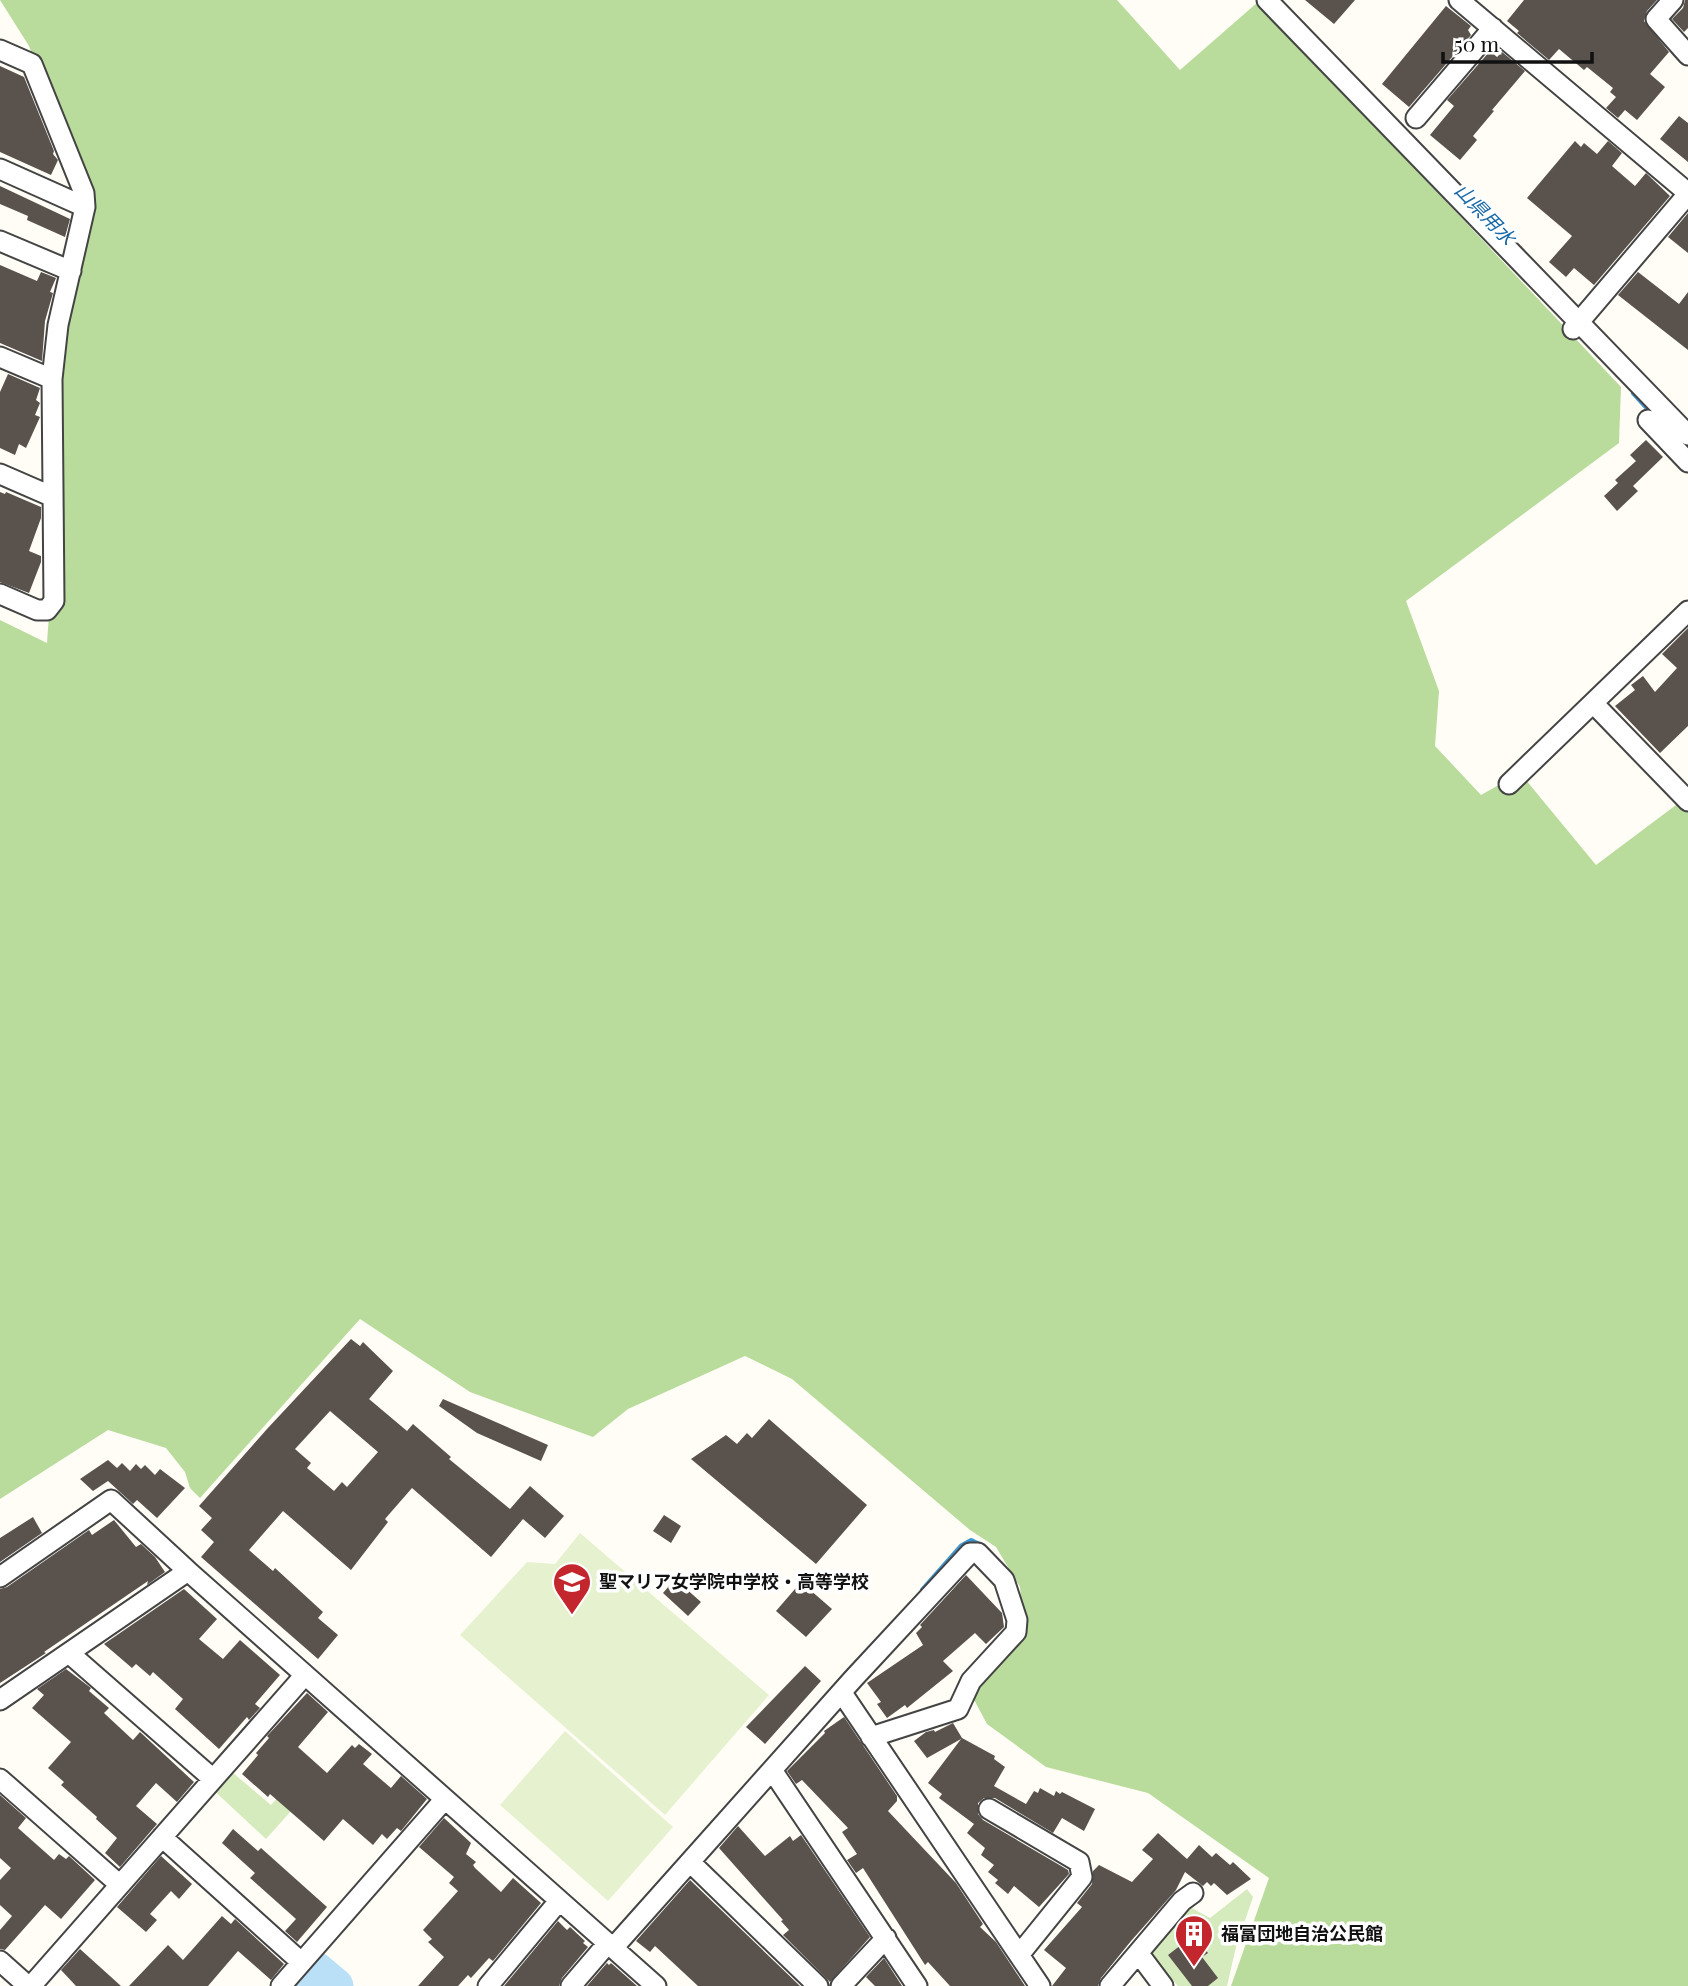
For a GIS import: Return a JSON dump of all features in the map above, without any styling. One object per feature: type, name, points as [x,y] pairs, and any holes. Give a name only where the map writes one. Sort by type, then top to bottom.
[{"type":"street","points":[[1267,0],[1575,326],[1688,435]]},
{"type":"street","points":[[1459,0],[1688,194],[1575,326]]},
{"type":"street","points":[[1673,0],[1656,19],[1688,55]]},
{"type":"street","points":[[1416,118],[1493,28]]},
{"type":"street","points":[[0,50],[32,64],[84,192],[85,207],[58,325],[52,379],[54,601],[47,610],[37,610],[0,594]]},
{"type":"street","points":[[0,169],[85,207]]},
{"type":"street","points":[[0,241],[71,271]]},
{"type":"street","points":[[0,357],[52,379]]},
{"type":"street","points":[[1648,420],[1688,461]]},
{"type":"street","points":[[0,474],[54,497]]},
{"type":"street","points":[[1509,784],[1688,611]]},
{"type":"street","points":[[1593,703],[1688,801]]},
{"type":"street","points":[[0,1577],[111,1500],[304,1676],[610,1946],[649,1984]]},
{"type":"street","points":[[571,1986],[690,1862],[970,1553],[978,1553],[1004,1580],[1017,1620],[1016,1632],[971,1681],[958,1709],[871,1737]]},
{"type":"street","points":[[0,1700],[188,1571]]},
{"type":"street","points":[[69,1653],[213,1779]]},
{"type":"street","points":[[0,1961],[29,1986],[304,1676]]},
{"type":"street","points":[[842,1693],[1040,1986]]},
{"type":"street","points":[[772,1770],[917,1986]]},
{"type":"street","points":[[0,1779],[120,1885]]},
{"type":"street","points":[[281,1986],[444,1800]]},
{"type":"street","points":[[989,1809],[1080,1862],[1082,1877],[1019,1955]]},
{"type":"street","points":[[162,1837],[301,1962]]},
{"type":"street","points":[[690,1862],[818,1986]]},
{"type":"street","points":[[1110,1986],[1182,1901],[1193,1893]]},
{"type":"street","points":[[488,1986],[559,1901]]},
{"type":"street","points":[[841,1986],[887,1938]]},
{"type":"street","points":[[1139,1955],[1163,1986]]},
{"type":"green space","points":[[0,0],[1117,0],[1180,70],[1258,2],[1621,387],[1619,443],[1406,601],[1439,691],[1435,746],[1481,795],[1520,773],[1596,865],[1688,796],[1688,1986],[1231,1986],[1269,1878],[1148,1793],[1046,1767],[987,1724],[972,1696],[1025,1631],[1020,1587],[996,1547],[970,1530],[792,1379],[745,1356],[628,1409],[593,1437],[470,1392],[360,1319],[200,1498],[190,1488],[185,1472],[166,1448],[108,1430],[0,1499],[0,620],[47,643],[57,499],[49,369],[77,177],[29,46]]},
{"type":"green space","points":[[580,1533],[769,1695],[665,1815],[460,1635],[527,1562],[555,1564]]},
{"type":"green space","points":[[565,1731],[673,1827],[608,1901],[500,1805]]},
{"type":"green space","points":[[308,1763],[324,1774],[266,1839],[209,1786],[226,1767],[271,1805]]},
{"type":"green space","points":[[1247,1889],[1253,1897],[1236,1947],[1227,1986],[1178,1986],[1148,1956],[1190,1907],[1210,1918]]},
{"type":"building","points":[[1305,0],[1355,0],[1334,24]]},
{"type":"building","points":[[1524,0],[1657,0],[1647,11],[1644,21],[1669,52],[1650,74],[1665,87],[1637,120],[1625,110],[1618,118],[1606,108],[1616,97],[1610,92],[1613,88],[1587,67],[1584,70],[1559,49],[1549,60],[1507,21]]},
{"type":"building","points":[[1685,0],[1688,0],[1688,28],[1684,32],[1672,19],[1683,8]]},
{"type":"building","points":[[1446,6],[1471,26],[1468,30],[1471,35],[1409,107],[1382,84]]},
{"type":"building","points":[[1490,51],[1497,57],[1502,52],[1525,71],[1473,136],[1477,140],[1460,160],[1430,135],[1454,106],[1447,100]]},
{"type":"building","points":[[0,66],[24,77],[53,154],[58,160],[51,175],[0,152]]},
{"type":"building","points":[[1679,116],[1688,123],[1688,162],[1660,139]]},
{"type":"building","points":[[1575,141],[1581,147],[1584,143],[1597,154],[1608,141],[1622,153],[1612,166],[1635,186],[1646,173],[1670,196],[1594,285],[1574,268],[1566,277],[1549,262],[1572,236],[1527,198]]},
{"type":"building","points":[[0,186],[70,219],[65,237],[0,204]]},
{"type":"building","points":[[1688,213],[1688,253],[1668,237]]},
{"type":"building","points":[[0,265],[37,281],[41,272],[56,278],[50,292],[53,293],[45,321],[42,361],[0,343]]},
{"type":"building","points":[[1638,272],[1679,304],[1688,292],[1688,350],[1618,295]]},
{"type":"building","points":[[8,374],[40,388],[36,400],[40,403],[35,415],[40,417],[26,448],[19,444],[15,455],[0,448],[0,392]]},
{"type":"building","points":[[1646,440],[1663,457],[1633,486],[1638,491],[1617,511],[1604,496],[1618,483],[1615,480],[1636,461],[1630,455]]},
{"type":"building","points":[[0,492],[41,507],[41,518],[29,551],[41,556],[41,562],[29,593],[0,582]]},
{"type":"building","points":[[1688,628],[1688,726],[1660,753],[1615,706],[1635,690],[1631,685],[1643,676],[1655,692],[1677,668],[1662,654]]},
{"type":"building","points":[[351,1339],[360,1346],[363,1342],[393,1371],[369,1399],[407,1431],[413,1424],[451,1457],[449,1459],[510,1509],[530,1486],[564,1516],[545,1538],[523,1519],[491,1557],[412,1488],[385,1519],[388,1522],[351,1570],[283,1511],[249,1550],[273,1571],[275,1568],[323,1612],[318,1618],[338,1635],[318,1659],[201,1557],[214,1542],[201,1530],[212,1518],[199,1506]],"holes":[[[330,1411],[378,1452],[347,1487],[342,1482],[334,1491],[307,1468],[311,1463],[295,1449]]]},
{"type":"building","points":[[443,1399],[548,1445],[541,1461],[477,1433],[439,1406]]},
{"type":"building","points":[[769,1419],[867,1505],[816,1564],[691,1459],[726,1435],[737,1444],[747,1433],[752,1438]]},
{"type":"building","points":[[108,1460],[117,1468],[122,1463],[130,1471],[136,1464],[141,1469],[145,1465],[155,1475],[160,1469],[185,1488],[157,1518],[137,1500],[133,1504],[108,1481],[93,1491],[80,1479]]},
{"type":"building","points":[[664,1515],[681,1526],[671,1543],[653,1531]]},
{"type":"building","points":[[33,1517],[42,1533],[0,1562],[0,1538]]},
{"type":"building","points":[[114,1520],[136,1547],[141,1544],[155,1557],[165,1572],[0,1683],[0,1589],[7,1587],[89,1530],[92,1535]]},
{"type":"building","points":[[966,1575],[1002,1613],[1004,1627],[986,1644],[975,1633],[943,1661],[953,1671],[907,1708],[905,1705],[887,1718],[877,1704],[881,1702],[867,1683],[923,1645],[916,1633],[922,1627],[920,1625]]},
{"type":"building","points":[[675,1579],[701,1602],[688,1616],[663,1593]]},
{"type":"building","points":[[801,1582],[832,1609],[806,1637],[776,1611]]},
{"type":"building","points":[[184,1589],[217,1619],[199,1639],[223,1659],[240,1640],[280,1675],[255,1704],[260,1708],[249,1720],[247,1717],[219,1749],[175,1709],[183,1699],[153,1672],[150,1676],[136,1664],[132,1668],[104,1644]]},
{"type":"building","points":[[805,1666],[821,1681],[765,1744],[746,1727]]},
{"type":"building","points":[[66,1669],[91,1688],[89,1691],[109,1708],[104,1713],[133,1740],[140,1732],[194,1782],[177,1802],[156,1783],[136,1806],[157,1824],[120,1867],[105,1853],[117,1838],[61,1785],[64,1782],[48,1768],[71,1742],[32,1708],[44,1695],[37,1689]]},
{"type":"building","points":[[307,1693],[328,1712],[298,1747],[327,1773],[352,1745],[355,1748],[359,1744],[372,1754],[363,1764],[391,1788],[401,1776],[427,1799],[401,1831],[397,1828],[387,1839],[382,1834],[373,1845],[343,1819],[324,1841],[270,1794],[268,1797],[242,1774],[258,1755],[256,1753],[269,1738],[267,1736]]},
{"type":"building","points":[[844,1717],[897,1796],[897,1801],[888,1811],[956,1883],[983,1924],[980,1927],[996,1942],[1025,1986],[950,1986],[928,1962],[925,1965],[863,1868],[856,1873],[847,1860],[857,1854],[842,1832],[848,1828],[802,1780],[796,1784],[787,1771],[824,1731]]},
{"type":"building","points":[[953,1723],[962,1738],[995,1756],[994,1759],[1005,1767],[994,1786],[1026,1804],[1034,1791],[1038,1793],[1040,1788],[1054,1796],[1056,1791],[1060,1794],[1062,1792],[1095,1809],[1084,1831],[1062,1818],[1053,1833],[995,1798],[984,1798],[978,1803],[978,1814],[983,1820],[1068,1870],[1069,1874],[1039,1907],[1014,1886],[1008,1894],[995,1883],[998,1880],[988,1872],[994,1865],[981,1855],[985,1848],[967,1833],[974,1824],[939,1798],[942,1794],[928,1783],[961,1739],[927,1758],[914,1741],[926,1732],[935,1732]]},
{"type":"building","points":[[0,1795],[26,1818],[18,1828],[54,1860],[59,1854],[66,1859],[69,1856],[95,1880],[61,1919],[45,1905],[5,1950],[0,1949],[0,1930],[12,1916],[0,1905],[0,1880],[11,1868],[0,1858]]},
{"type":"building","points":[[444,1818],[471,1843],[466,1854],[476,1862],[473,1865],[475,1868],[501,1892],[513,1878],[541,1903],[493,1961],[489,1958],[471,1978],[468,1975],[458,1986],[418,1986],[444,1957],[428,1942],[432,1939],[423,1930],[458,1891],[449,1883],[454,1877],[419,1847]]},
{"type":"building","points":[[738,1826],[765,1856],[790,1836],[793,1841],[801,1835],[870,1937],[830,1982],[783,1935],[789,1930],[781,1921],[783,1920],[719,1848]]},
{"type":"building","points":[[233,1829],[258,1851],[261,1848],[327,1907],[297,1942],[285,1931],[296,1919],[250,1878],[255,1873],[222,1843]]},
{"type":"building","points":[[1158,1833],[1187,1859],[1199,1845],[1212,1857],[1216,1853],[1230,1865],[1233,1862],[1251,1879],[1227,1895],[1214,1883],[1211,1886],[1207,1882],[1203,1886],[1185,1872],[1176,1890],[1131,1941],[1101,1978],[1098,1986],[1052,1986],[1066,1968],[1044,1950],[1082,1907],[1077,1903],[1092,1884],[1093,1871],[1099,1865],[1132,1882],[1153,1859],[1142,1850]]},
{"type":"building","points":[[161,1856],[192,1884],[179,1899],[171,1891],[150,1914],[157,1920],[146,1932],[117,1907]]},
{"type":"building","points":[[690,1880],[800,1986],[698,1986],[655,1946],[650,1952],[636,1941]]},
{"type":"building","points":[[222,1916],[231,1924],[235,1919],[284,1964],[271,1980],[238,1951],[208,1986],[129,1986],[168,1945],[183,1960]]},
{"type":"building","points":[[558,1921],[567,1930],[570,1927],[588,1947],[562,1978],[559,1986],[504,1986]]},
{"type":"building","name":"福富団地自治公民館","points":[[1194,1935],[1208,1953],[1202,1957],[1218,1978],[1208,1986],[1192,1986],[1168,1955]]},
{"type":"building","points":[[80,1949],[121,1986],[76,1986],[61,1970]]},
{"type":"building","points":[[884,1958],[902,1986],[875,1986],[866,1977]]},
{"type":"building","points":[[607,1963],[611,1963],[637,1986],[587,1986]]},
{"type":"waterway","name":"山県用水","points":[[1634,393],[1655,416]]},
{"type":"waterway","points":[[923,1590],[962,1546],[971,1541],[979,1545]]},
{"type":"waterway","points":[[297,1986],[311,1970],[317,1970],[336,1986]]},
{"type":"place","name":"聖マリア女学院中学校・高等学校","points":[[572,1616]]},
{"type":"place","name":"福富団地自治公民館","points":[[1194,1968]]}]
